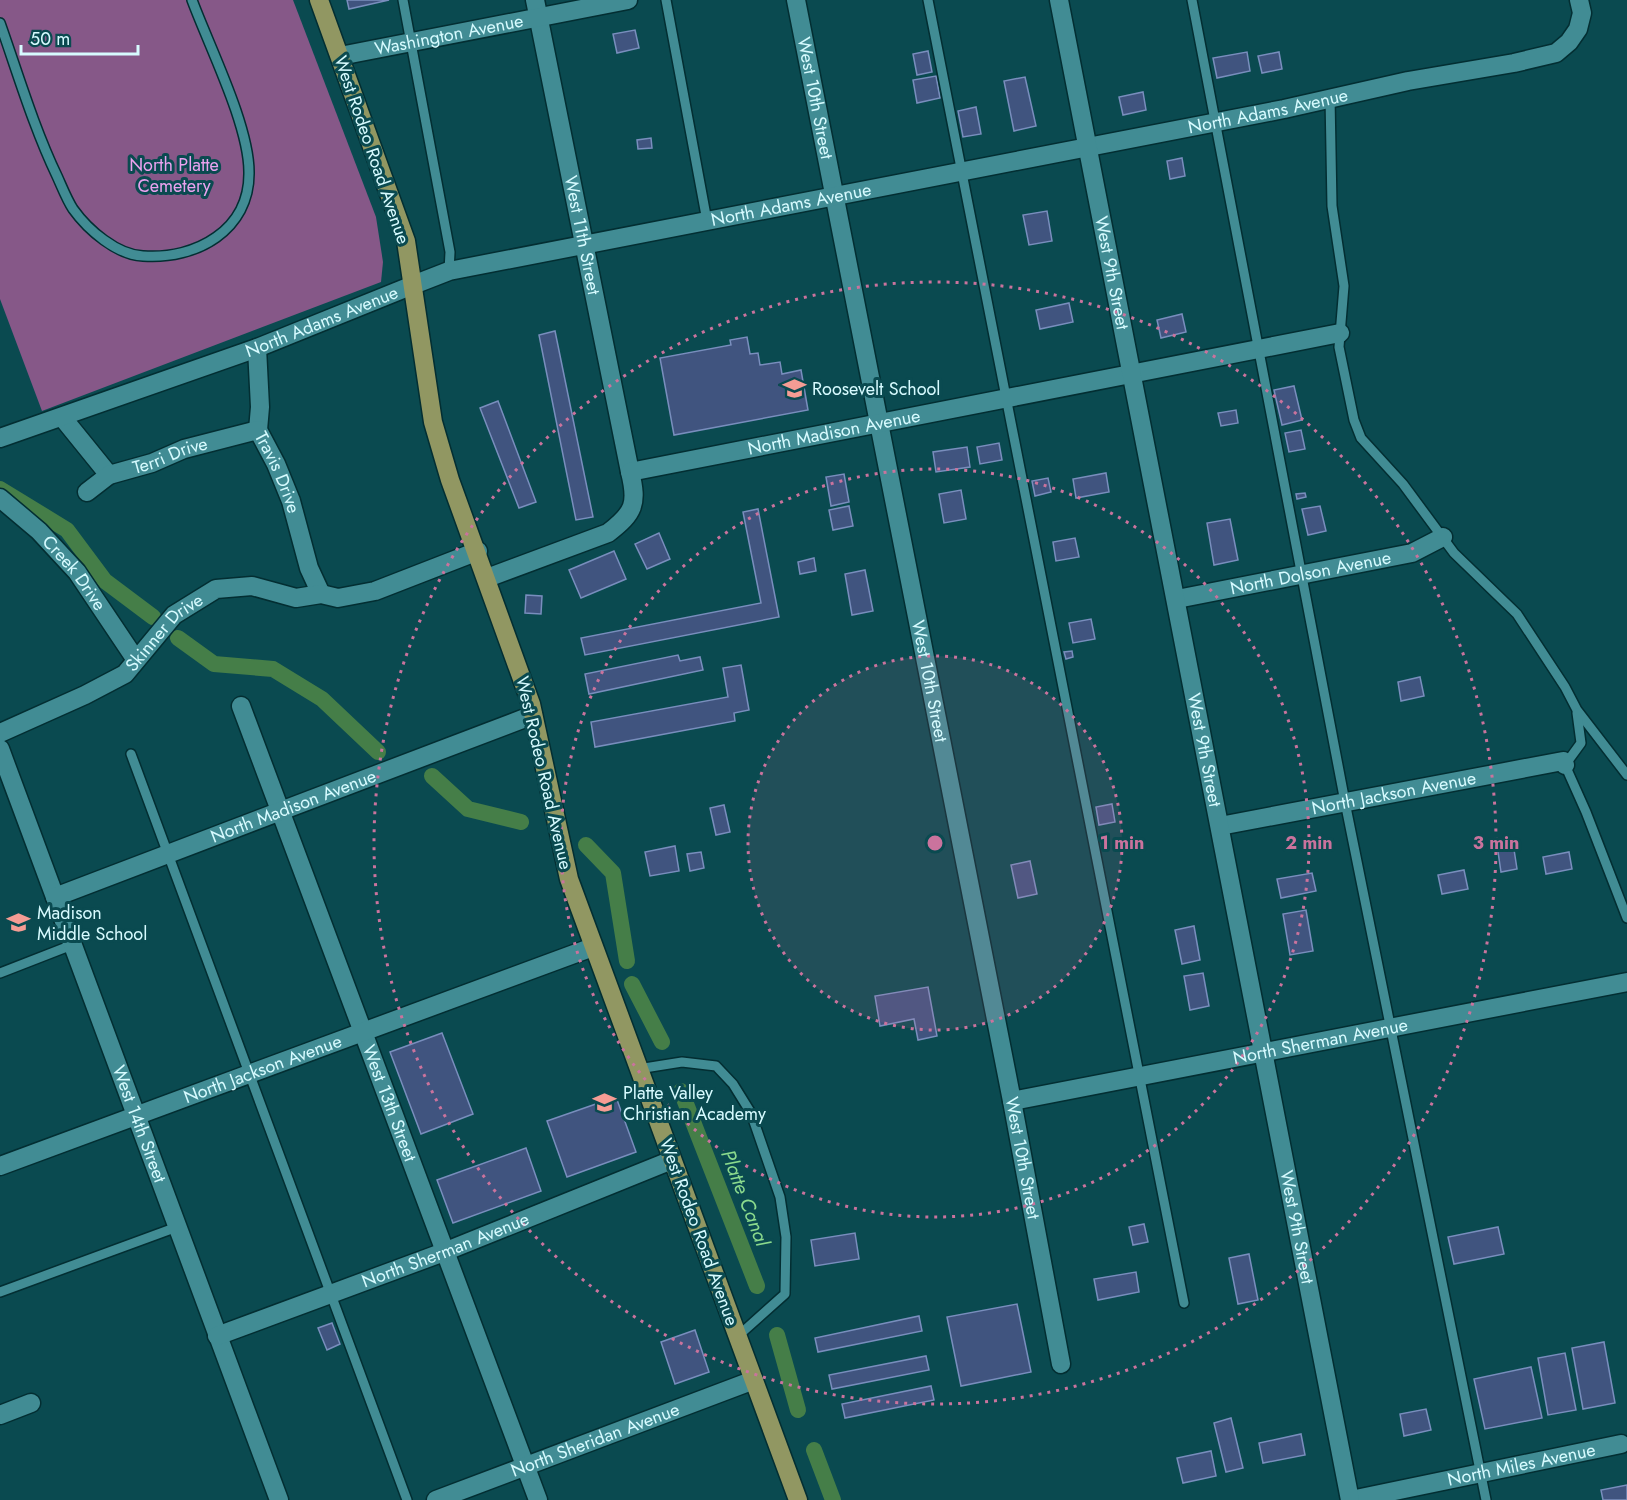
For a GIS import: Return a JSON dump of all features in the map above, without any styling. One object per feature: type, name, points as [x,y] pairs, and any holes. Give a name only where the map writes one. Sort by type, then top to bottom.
[{"type":"main road","name":"West Rodeo Road Avenue","points":[[319,0],[406,241],[433,422],[450,480],[478,551],[533,715],[569,879],[798,1500]]},
{"type":"street","name":"Washington Avenue","points":[[340,56],[411,42],[537,9],[628,0]]},
{"type":"street","name":"West 10th Street","points":[[796,0],[1012,1101],[1061,1364]]},
{"type":"street","name":"West 9th Street","points":[[1059,0],[1351,1500]]},
{"type":"street","name":"North Adams Avenue","points":[[0,438],[257,348],[449,271],[1216,122],[1330,97],[1556,53],[1569,42],[1578,29],[1581,7]]},
{"type":"street","name":"West 11th Street","points":[[537,9],[630,472]]},
{"type":"street","name":"North Madison Avenue","points":[[630,472],[1259,347],[1340,333]]},
{"type":"street","name":"Travis Drive","points":[[257,348],[260,407],[258,430],[276,464],[291,501],[309,568],[321,594]]},
{"type":"street","points":[[62,417],[108,476]]},
{"type":"street","name":"Terri Drive","points":[[87,492],[108,476],[152,463],[184,449],[258,430]]},
{"type":"street","points":[[487,578],[608,533],[625,520],[634,507],[630,472]]},
{"type":"street","name":"Creek Drive","points":[[0,498],[39,531],[77,572],[136,660]]},
{"type":"street","name":"North Dolson Avenue","points":[[1177,599],[1413,553],[1443,537]]},
{"type":"street","name":"Skinner Drive","points":[[0,733],[85,695],[125,674],[174,615],[216,589],[252,586],[296,598],[321,594],[338,598],[375,591],[478,551]]},
{"type":"street","name":"West 13th Street","points":[[241,706],[538,1500]]},
{"type":"street","name":"North Madison Avenue","points":[[55,897],[533,715]]},
{"type":"street","name":"West 14th Street","points":[[0,749],[279,1500]]},
{"type":"street","name":"North Jackson Avenue","points":[[1220,826],[1563,761],[1565,765]]},
{"type":"street","name":"North Jackson Avenue","points":[[0,1166],[593,947]]},
{"type":"street","name":"North Sherman Avenue","points":[[1012,1101],[1627,982]]},
{"type":"street","name":"North Sherman Avenue","points":[[217,1336],[444,1252],[672,1160]]},
{"type":"street","name":"North Sheridan Avenue","points":[[436,1500],[754,1380]]},
{"type":"street","points":[[0,1415],[31,1403]]},
{"type":"street","name":"North Miles Avenue","points":[[1351,1500],[1621,1444]]},
{"type":"lane","points":[[0,23],[49,159],[73,209],[110,245],[142,256],[191,251],[223,235],[244,206],[249,172],[244,136],[192,0]]},
{"type":"lane","points":[[403,0],[450,252],[449,271]]},
{"type":"lane","points":[[666,0],[707,221]]},
{"type":"lane","points":[[928,0],[1184,1303]]},
{"type":"lane","points":[[1192,0],[1390,1028],[1486,1500]]},
{"type":"lane","points":[[1330,97],[1332,206],[1344,286],[1340,333],[1341,366],[1361,438],[1403,484],[1454,553],[1517,614],[1565,687],[1577,710],[1627,775]]},
{"type":"lane","points":[[1577,710],[1581,743],[1565,765],[1587,812],[1627,918]]},
{"type":"lane","points":[[131,754],[407,1500]]},
{"type":"lane","points":[[0,973],[72,945]]},
{"type":"lane","points":[[638,1069],[682,1062],[716,1066],[733,1084],[752,1113],[780,1197],[786,1237],[785,1294],[738,1336]]},
{"type":"lane","points":[[0,1292],[177,1227]]},
{"type":"green space","name":"North Platte Cemetery","points":[[0,0],[293,0],[376,217],[383,262],[381,282],[42,411],[0,299]]},
{"type":"building","points":[[347,0],[389,0],[349,9]]},
{"type":"building","points":[[635,30],[639,48],[617,53],[613,34]]},
{"type":"building","points":[[928,51],[932,72],[917,75],[913,54]]},
{"type":"building","points":[[1247,52],[1250,71],[1217,78],[1213,58]]},
{"type":"building","points":[[1279,52],[1282,69],[1262,73],[1258,56]]},
{"type":"building","points":[[936,76],[940,98],[917,103],[913,80]]},
{"type":"building","points":[[1025,77],[1036,126],[1014,131],[1004,81]]},
{"type":"building","points":[[1143,92],[1146,110],[1123,115],[1119,97]]},
{"type":"building","points":[[976,107],[981,134],[963,137],[958,111]]},
{"type":"building","points":[[651,138],[652,148],[638,149],[637,140]]},
{"type":"building","points":[[1182,158],[1185,176],[1170,179],[1167,161]]},
{"type":"building","points":[[1047,211],[1052,241],[1029,245],[1023,215]]},
{"type":"building","points":[[1069,303],[1073,322],[1040,329],[1036,310]]},
{"type":"building","points":[[1182,314],[1186,332],[1161,338],[1157,320]]},
{"type":"building","points":[[555,331],[593,517],[576,520],[539,335]]},
{"type":"building","points":[[747,337],[750,354],[758,353],[760,365],[780,362],[782,374],[801,370],[808,410],[674,435],[660,358],[731,345],[730,340]]},
{"type":"building","points":[[1294,386],[1302,420],[1282,425],[1274,390]]},
{"type":"building","points":[[498,401],[536,502],[519,508],[480,408]]},
{"type":"building","points":[[1236,410],[1238,423],[1221,426],[1218,413]]},
{"type":"building","points":[[1301,430],[1305,449],[1289,452],[1285,433]]},
{"type":"building","points":[[999,443],[1002,460],[980,464],[977,447]]},
{"type":"building","points":[[967,447],[970,467],[936,472],[933,452]]},
{"type":"building","points":[[1106,473],[1109,492],[1076,498],[1073,479]]},
{"type":"building","points":[[844,474],[849,502],[831,506],[826,477]]},
{"type":"building","points":[[1048,478],[1051,492],[1035,496],[1032,481]]},
{"type":"building","points":[[961,490],[966,519],[944,523],[939,494]]},
{"type":"building","points":[[1305,493],[1306,497],[1297,499],[1296,494]]},
{"type":"building","points":[[849,506],[853,526],[833,530],[829,510]]},
{"type":"building","points":[[1320,506],[1326,531],[1308,535],[1302,509]]},
{"type":"building","points":[[758,509],[779,617],[585,655],[581,638],[761,603],[743,512]]},
{"type":"building","points":[[1230,519],[1238,560],[1214,565],[1207,523]]},
{"type":"building","points":[[659,533],[670,559],[647,569],[635,544]]},
{"type":"building","points":[[1075,538],[1079,557],[1056,561],[1053,542]]},
{"type":"building","points":[[614,551],[626,579],[581,598],[569,570]]},
{"type":"building","points":[[814,558],[816,571],[800,574],[798,562]]},
{"type":"building","points":[[865,570],[873,611],[852,615],[845,574]]},
{"type":"building","points":[[526,595],[542,596],[541,614],[525,613]]},
{"type":"building","points":[[1091,619],[1095,639],[1073,643],[1069,623]]},
{"type":"building","points":[[1072,651],[1073,657],[1066,659],[1064,652]]},
{"type":"building","points":[[678,655],[680,661],[700,657],[703,670],[589,694],[585,674]]},
{"type":"building","points":[[741,665],[749,710],[734,713],[735,721],[595,747],[591,722],[728,697],[723,668]]},
{"type":"building","points":[[1420,677],[1424,696],[1401,701],[1398,682]]},
{"type":"building","points":[[1112,804],[1115,822],[1099,825],[1096,807]]},
{"type":"building","points":[[724,805],[730,832],[716,835],[710,808]]},
{"type":"building","points":[[1513,843],[1517,869],[1501,872],[1497,845]]},
{"type":"building","points":[[675,846],[679,871],[650,876],[645,852]]},
{"type":"building","points":[[701,852],[704,868],[690,871],[687,854]]},
{"type":"building","points":[[1569,852],[1572,869],[1546,874],[1543,857]]},
{"type":"building","points":[[1030,861],[1037,894],[1018,898],[1011,865]]},
{"type":"building","points":[[1464,870],[1468,889],[1442,894],[1438,875]]},
{"type":"building","points":[[1312,873],[1316,891],[1281,898],[1277,879]]},
{"type":"building","points":[[1306,910],[1313,951],[1290,955],[1283,914]]},
{"type":"building","points":[[1194,926],[1200,960],[1182,964],[1175,930]]},
{"type":"building","points":[[1203,973],[1209,1006],[1190,1010],[1184,976]]},
{"type":"building","points":[[928,987],[937,1036],[918,1040],[914,1019],[880,1026],[875,996]]},
{"type":"building","points":[[442,1033],[473,1114],[421,1134],[390,1052]]},
{"type":"building","points":[[616,1097],[636,1152],[567,1177],[547,1121]]},
{"type":"building","points":[[526,1148],[541,1191],[453,1223],[437,1180]]},
{"type":"building","points":[[1144,1224],[1148,1242],[1133,1245],[1129,1227]]},
{"type":"building","points":[[1498,1227],[1504,1254],[1454,1264],[1448,1237]]},
{"type":"building","points":[[855,1233],[859,1259],[815,1266],[811,1240]]},
{"type":"building","points":[[1249,1254],[1258,1300],[1238,1304],[1229,1258]]},
{"type":"building","points":[[1136,1272],[1139,1292],[1098,1300],[1094,1279]]},
{"type":"building","points":[[1017,1304],[1031,1372],[961,1386],[947,1317]]},
{"type":"building","points":[[919,1316],[922,1331],[818,1352],[815,1338]]},
{"type":"building","points":[[332,1323],[340,1344],[327,1350],[318,1328]]},
{"type":"building","points":[[695,1330],[709,1372],[675,1384],[661,1342]]},
{"type":"building","points":[[1604,1342],[1615,1403],[1583,1409],[1572,1348]]},
{"type":"building","points":[[1565,1353],[1576,1410],[1548,1415],[1538,1358]]},
{"type":"building","points":[[926,1356],[929,1370],[832,1389],[829,1375]]},
{"type":"building","points":[[1531,1367],[1542,1418],[1485,1429],[1474,1379]]},
{"type":"building","points":[[931,1386],[934,1400],[845,1418],[842,1404]]},
{"type":"building","points":[[1426,1409],[1431,1430],[1404,1436],[1400,1414]]},
{"type":"building","points":[[1231,1418],[1243,1468],[1226,1472],[1214,1423]]},
{"type":"building","points":[[1301,1434],[1305,1455],[1263,1463],[1259,1443]]},
{"type":"building","points":[[1211,1451],[1216,1476],[1183,1483],[1177,1458]]},
{"type":"building","points":[[1627,1485],[1627,1500],[1603,1500],[1601,1490]]},
{"type":"waterway","name":"Platte Canal","points":[[0,489],[67,530],[105,581],[153,617]]},
{"type":"waterway","name":"Platte Canal","points":[[178,638],[214,664],[273,669],[322,699],[378,752]]},
{"type":"waterway","name":"Platte Canal","points":[[432,776],[468,809],[521,822]]},
{"type":"waterway","name":"Platte Canal","points":[[586,845],[613,873],[627,961]]},
{"type":"waterway","points":[[632,984],[662,1042]]},
{"type":"waterway","name":"Platte Canal","points":[[681,1091],[757,1286]]},
{"type":"waterway","points":[[777,1335],[798,1410]]},
{"type":"waterway","name":"Platte Canal","points":[[814,1450],[833,1500]]},
{"type":"place","name":"Roosevelt School","points":[[794,389]]},
{"type":"place","name":"Madison Middle School","points":[[19,923]]},
{"type":"place","name":"Platte Valley Christian Academy","points":[[605,1103]]}]
